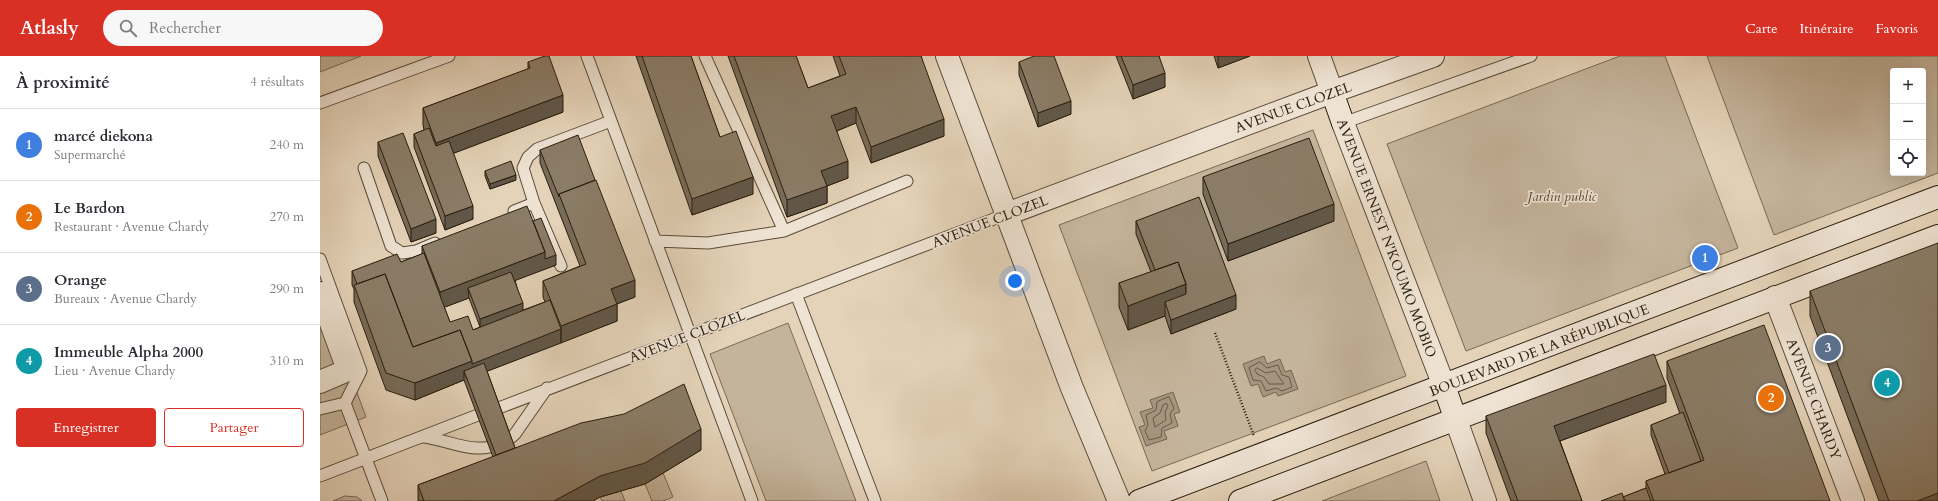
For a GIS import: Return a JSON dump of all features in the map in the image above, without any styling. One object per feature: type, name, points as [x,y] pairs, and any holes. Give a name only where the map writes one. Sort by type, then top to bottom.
[{"type":"street","name":"AVENUE ERNEST N'KOUMO MOBIO","points":[[1319,56],[1444,386],[1485,501]]},
{"type":"street","name":"AVENUE CLOZEL","points":[[1008,214],[1332,92],[1433,56]]},
{"type":"street","points":[[950,57],[1072,388],[1119,501]]},
{"type":"street","name":"BOULEVARD DE LA RÉPUBLIQUE","points":[[1139,501],[1938,197]]},
{"type":"street","points":[[1240,501],[1938,236]]},
{"type":"street","points":[[320,293],[348,370],[320,382]]},
{"type":"street","name":"AVENUE CHARDY","points":[[1775,297],[1853,501]]},
{"type":"lane","points":[[320,103],[449,56]]},
{"type":"lane","points":[[586,56],[752,501]]},
{"type":"lane","points":[[706,56],[784,232]]},
{"type":"lane","points":[[1344,123],[1531,56]]},
{"type":"lane","points":[[561,266],[534,203],[523,168],[528,157],[537,149],[611,121]]},
{"type":"lane","points":[[364,168],[392,246],[402,253],[416,251],[445,239]]},
{"type":"lane","points":[[655,242],[708,243],[784,232],[907,181]]},
{"type":"lane","points":[[504,215],[534,203]]},
{"type":"lane","name":"AVENUE CLOZEL","points":[[496,409],[1008,214]]},
{"type":"lane","points":[[320,259],[361,371],[345,403],[382,501]]},
{"type":"lane","points":[[796,294],[875,501]]},
{"type":"lane","points":[[508,440],[515,434],[548,388]]},
{"type":"lane","points":[[320,409],[345,403]]},
{"type":"lane","points":[[320,476],[419,437],[478,416]]},
{"type":"lane","points":[[419,437],[436,438],[472,448],[481,449],[490,447]]},
{"type":"path","points":[[1215,333],[1261,455]]},
{"type":"green space","points":[[320,56],[361,56],[320,72]]},
{"type":"green space","name":"Jardin public","points":[[1620,56],[1665,56],[1738,248],[1466,351],[1387,144]]},
{"type":"green space","points":[[1707,56],[1938,56],[1938,173],[1774,235]]},
{"type":"green space","points":[[1313,130],[1406,376],[1152,471],[1059,225]]},
{"type":"green space","points":[[320,293],[366,417],[320,435]]},
{"type":"green space","points":[[788,323],[856,501],[766,501],[710,354]]},
{"type":"green space","points":[[1426,461],[1440,501],[1322,501]]},
{"type":"green space","points":[[663,473],[673,497],[663,501],[652,501],[645,484]]},
{"type":"green space","points":[[621,491],[625,501],[602,501],[600,497]]},
{"type":"green space","points":[[345,496],[357,497],[362,501],[333,501]]},
{"type":"water","points":[[1264,356],[1267,364],[1280,359],[1285,372],[1291,370],[1298,389],[1278,396],[1276,392],[1263,397],[1258,384],[1251,386],[1243,364]]},
{"type":"water","points":[[1173,392],[1180,412],[1174,414],[1178,426],[1164,431],[1167,439],[1146,446],[1139,427],[1145,425],[1140,412],[1153,408],[1150,400]]},
{"type":"building","points":[[549,56],[563,95],[436,143],[423,108],[530,68],[528,62]]},
{"type":"building","points":[[642,56],[691,56],[720,137],[736,131],[753,177],[692,199]]},
{"type":"building","points":[[734,56],[796,56],[808,88],[846,74],[839,56],[921,56],[944,119],[871,147],[856,107],[831,116],[848,161],[821,171],[827,186],[787,200]]},
{"type":"building","points":[[1034,56],[1054,56],[1071,101],[1038,113],[1019,62]]},
{"type":"building","points":[[1121,56],[1159,56],[1165,73],[1133,85]]},
{"type":"building","points":[[429,128],[436,146],[449,141],[473,206],[445,216],[414,134]]},
{"type":"building","points":[[403,133],[436,219],[411,229],[378,142]]},
{"type":"building","points":[[578,135],[595,180],[559,194],[559,197],[540,150]]},
{"type":"building","points":[[1309,138],[1334,204],[1228,244],[1203,177]]},
{"type":"building","points":[[511,161],[516,175],[490,184],[485,171]]},
{"type":"building","points":[[596,180],[635,280],[611,289],[617,304],[561,326],[543,281],[586,264],[559,194]]},
{"type":"building","points":[[1199,197],[1236,295],[1171,320],[1165,302],[1186,294],[1186,284],[1178,262],[1155,270],[1136,221]]},
{"type":"building","points":[[527,206],[545,252],[440,292],[422,246]]},
{"type":"building","points":[[541,218],[556,255],[545,259],[545,252],[533,221]]},
{"type":"building","points":[[1938,243],[1938,493],[1917,501],[1889,501],[1810,291]]},
{"type":"building","points":[[424,253],[450,322],[468,316],[473,330],[550,300],[561,329],[472,364],[460,330],[413,347],[385,274],[357,284],[352,271],[397,254],[401,262]]},
{"type":"building","points":[[1178,262],[1186,284],[1128,306],[1119,283]]},
{"type":"building","points":[[511,272],[523,303],[480,319],[468,288]]},
{"type":"building","points":[[385,274],[413,347],[460,330],[472,361],[415,383],[386,373],[354,285]]},
{"type":"building","points":[[1764,325],[1830,501],[1654,501],[1646,481],[1704,460],[1667,361]]},
{"type":"building","points":[[1654,354],[1666,385],[1554,426],[1582,501],[1518,501],[1486,416]]},
{"type":"building","points":[[484,363],[515,448],[496,455],[464,371]]},
{"type":"building","points":[[684,384],[701,429],[645,463],[600,476],[554,501],[424,501],[418,485],[581,423],[624,414]]},
{"type":"building","points":[[1683,412],[1701,461],[1669,473],[1651,425]]},
{"type":"building","points":[[1646,488],[1651,501],[1625,501],[1623,497]]},
{"type":"building","points":[[1622,493],[1625,501],[1601,501]]},
{"type":"place","name":"marcé diekona","points":[[1705,258]]},
{"type":"place","name":"Orange","points":[[1828,348]]},
{"type":"place","name":"Immeuble Alpha 2000","points":[[1887,383]]},
{"type":"place","name":"Le Bardon","points":[[1771,398]]}]
